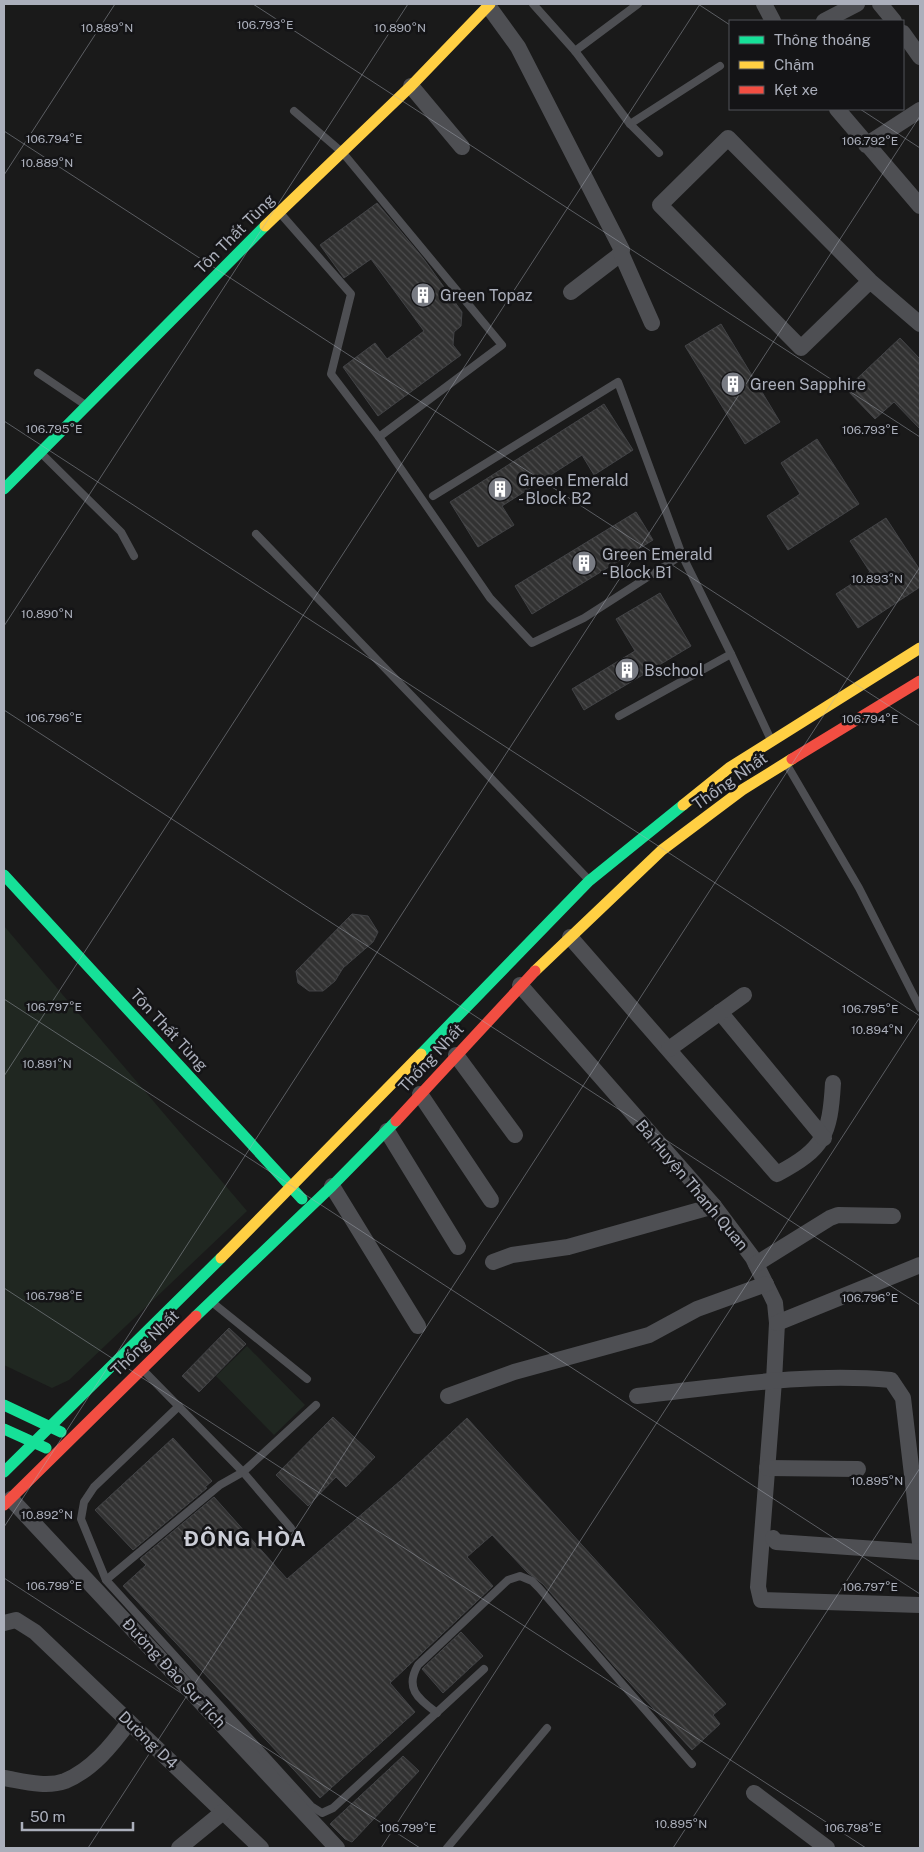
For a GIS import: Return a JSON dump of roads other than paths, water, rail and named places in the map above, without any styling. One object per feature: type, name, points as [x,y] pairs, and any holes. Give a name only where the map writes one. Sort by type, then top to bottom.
[{"type":"main road","name":"Tôn Thất Tùng","points":[[4,489],[279,212],[343,153],[489,6]]},
{"type":"main road","name":"Thống Nhất","points":[[4,1472],[292,1188],[589,881],[729,768],[920,648]]},
{"type":"main road","name":"Thống Nhất","points":[[7,1502],[141,1368],[332,1186],[387,1131],[520,985],[662,850],[742,790],[920,681]]},
{"type":"main road","name":"Tôn Thất Tùng","points":[[4,876],[309,1207]]},
{"type":"main road","points":[[4,1405],[72,1438]]},
{"type":"main road","points":[[4,1429],[56,1453]]},
{"type":"street","points":[[764,4],[772,20]]},
{"type":"street","points":[[826,20],[857,4]]},
{"type":"street","points":[[880,4],[893,20]]},
{"type":"street","points":[[489,6],[518,47],[622,250],[621,253],[652,323]]},
{"type":"street","points":[[904,35],[920,57]]},
{"type":"street","points":[[411,86],[462,147]]},
{"type":"street","points":[[838,110],[920,206]]},
{"type":"street","points":[[866,145],[920,110]]},
{"type":"street","points":[[870,281],[801,348],[660,205],[728,138],[870,281],[920,324]]},
{"type":"street","points":[[571,292],[621,253]]},
{"type":"street","points":[[570,937],[777,1174],[790,1167],[824,1138],[828,1124],[833,1083]]},
{"type":"street","name":"Bà Huyện Thanh Quan","points":[[520,985],[714,1206],[756,1264],[775,1303],[777,1323],[767,1468],[767,1538],[758,1587],[761,1600],[920,1605]]},
{"type":"street","points":[[668,1049],[744,995]]},
{"type":"street","points":[[720,1012],[824,1138]]},
{"type":"street","points":[[456,1055],[515,1135]]},
{"type":"street","points":[[420,1094],[491,1200]]},
{"type":"street","points":[[387,1131],[458,1247]]},
{"type":"street","points":[[332,1186],[418,1326]]},
{"type":"street","points":[[493,1262],[512,1255],[568,1247],[714,1206]]},
{"type":"street","points":[[756,1264],[830,1218],[838,1216],[893,1216]]},
{"type":"street","points":[[777,1323],[920,1264]]},
{"type":"street","points":[[448,1396],[514,1372],[648,1335],[697,1309],[766,1284]]},
{"type":"street","points":[[638,1396],[774,1381],[867,1378],[891,1380],[903,1398],[920,1543]]},
{"type":"street","points":[[767,1468],[858,1469]]},
{"type":"street","name":"Đường Đào Sư Tích","points":[[7,1502],[337,1848]]},
{"type":"street","points":[[767,1538],[776,1542],[920,1552]]},
{"type":"street","name":"Dường D4","points":[[4,1623],[16,1620],[35,1632],[262,1848]]},
{"type":"street","points":[[4,1778],[36,1784],[64,1782],[87,1768],[109,1748],[129,1722]]},
{"type":"street","points":[[754,1793],[827,1848]]},
{"type":"street","points":[[179,1848],[223,1812]]},
{"type":"lane","points":[[533,4],[575,51],[630,124],[659,153]]},
{"type":"lane","points":[[575,51],[638,4]]},
{"type":"lane","points":[[630,124],[720,66]]},
{"type":"lane","points":[[294,112],[343,153],[502,345],[379,437]]},
{"type":"lane","points":[[279,212],[351,294],[331,374],[379,437],[490,598],[532,643],[584,618],[682,555]]},
{"type":"lane","points":[[38,373],[88,406]]},
{"type":"lane","points":[[433,496],[618,382],[682,555],[771,740]]},
{"type":"lane","points":[[40,452],[121,532],[134,556]]},
{"type":"lane","points":[[256,534],[589,881]]},
{"type":"lane","points":[[620,716],[731,654]]},
{"type":"lane","points":[[786,763],[859,888],[920,1008]]},
{"type":"lane","points":[[212,1302],[307,1379]]},
{"type":"lane","points":[[141,1368],[243,1472],[291,1528]]},
{"type":"lane","points":[[106,1580],[220,1485],[243,1472],[316,1405]]},
{"type":"lane","points":[[179,1406],[94,1487],[84,1502],[81,1518],[106,1580],[312,1806],[322,1812],[333,1808],[484,1669]]},
{"type":"lane","points":[[437,1713],[418,1698],[413,1687],[412,1676],[418,1665],[508,1580],[520,1576],[532,1581],[539,1588],[692,1764]]},
{"type":"lane","points":[[447,1848],[547,1728]]},
{"type":"place","name":"Green Topaz","points":[[423,295]]},
{"type":"place","name":"Green Sapphire","points":[[733,384]]},
{"type":"place","name":"Green Emerald - Block B2","points":[[500,489]]},
{"type":"place","name":"Green Emerald - Block B1","points":[[584,563]]},
{"type":"place","name":"Bschool","points":[[627,670]]},
{"type":"district","name":"ĐÔNG HÒA","points":[[245,1538]]}]
